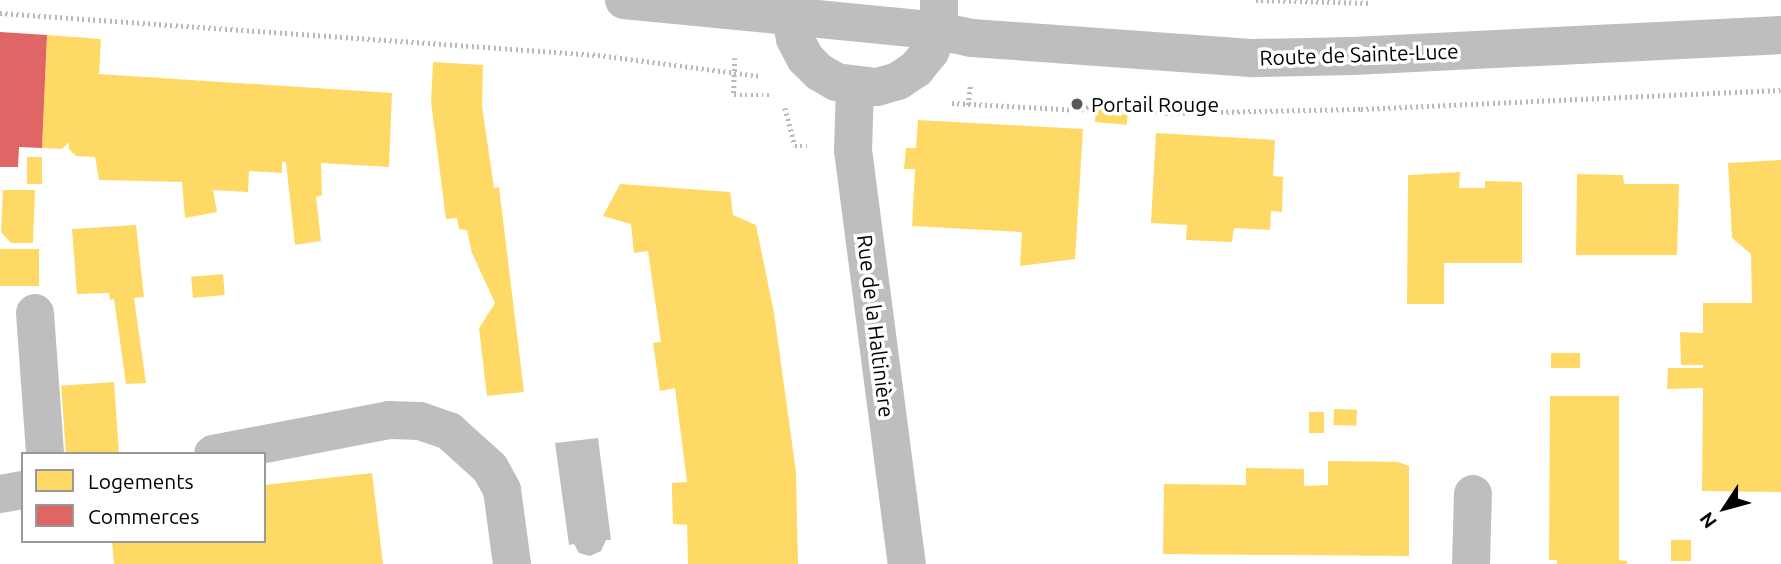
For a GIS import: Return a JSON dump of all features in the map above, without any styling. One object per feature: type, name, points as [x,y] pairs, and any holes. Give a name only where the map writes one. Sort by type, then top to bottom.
[{"type":"street","name":"Route de Sainte-Luce","points":[[624,0],[939,16],[972,38],[1254,58],[1367,56],[1781,35]]},
{"type":"street","points":[[791,9],[795,39],[805,58],[819,72],[836,82],[855,87],[877,87],[898,81],[916,69],[930,52],[939,16]]},
{"type":"street","name":"Rue de la Haltinière","points":[[855,87],[853,150],[907,564]]},
{"type":"street","points":[[35,313],[45,452]]},
{"type":"street","points":[[223,452],[389,420],[420,421],[449,431],[491,468],[502,490],[512,564]]},
{"type":"street","points":[[0,494],[21,490]]},
{"type":"street","points":[[1471,564],[1473,494]]},
{"type":"path","points":[[1256,0],[1381,4]]},
{"type":"path","points":[[0,13],[598,55],[734,73]]},
{"type":"path","points":[[968,105],[1081,110],[1095,103],[1166,113],[1361,109],[1781,90]]},
{"type":"shaded area","points":[[598,438],[611,540],[606,540],[601,551],[590,556],[579,553],[574,544],[569,545],[555,443]]},
{"type":"building: Logements","points":[[47,35],[101,39],[99,74],[392,93],[389,167],[321,163],[322,195],[316,197],[321,241],[295,245],[286,162],[282,162],[282,173],[249,171],[248,192],[213,190],[217,212],[185,218],[182,182],[99,180],[95,157],[76,156],[69,149],[69,142],[62,149],[42,148]]},
{"type":"building: Logements","points":[[433,62],[483,65],[482,106],[494,188],[499,187],[524,392],[487,396],[479,328],[495,303],[472,253],[467,230],[459,229],[457,218],[446,219],[431,102]]},
{"type":"building: Logements","points":[[1096,109],[1128,112],[1127,125],[1095,122]]},
{"type":"building: Logements","points":[[918,120],[1083,129],[1075,259],[1020,266],[1022,232],[912,226],[915,169],[904,169],[906,148],[916,148]]},
{"type":"building: Logements","points":[[1156,133],[1275,140],[1273,176],[1283,177],[1282,212],[1271,211],[1270,230],[1234,228],[1232,242],[1186,240],[1187,225],[1151,223]]},
{"type":"building: Logements","points":[[27,157],[42,157],[42,184],[27,184]]},
{"type":"building: Logements","points":[[1781,160],[1781,492],[1702,491],[1703,388],[1667,389],[1668,368],[1703,368],[1703,365],[1681,365],[1680,332],[1703,333],[1703,303],[1752,303],[1751,254],[1732,238],[1728,163]]},
{"type":"building: Logements","points":[[1460,172],[1459,188],[1485,188],[1485,181],[1522,182],[1522,263],[1444,263],[1444,304],[1407,304],[1408,175]]},
{"type":"building: Logements","points":[[1577,174],[1623,175],[1624,184],[1679,184],[1677,255],[1576,255]]},
{"type":"building: Logements","points":[[620,184],[730,192],[733,215],[756,225],[774,313],[796,472],[798,564],[688,564],[687,525],[673,524],[672,483],[687,482],[675,388],[660,391],[653,343],[661,342],[648,251],[634,253],[631,224],[603,216]]},
{"type":"building: Logements","points":[[3,190],[35,190],[33,243],[11,243],[1,232]]},
{"type":"building: Logements","points":[[136,225],[144,297],[134,298],[146,383],[126,384],[114,299],[110,300],[109,293],[77,294],[72,229]]},
{"type":"building: Logements","points":[[0,249],[39,249],[39,286],[0,286]]},
{"type":"building: Logements","points":[[223,274],[225,295],[193,298],[191,277]]},
{"type":"building: Logements","points":[[1551,353],[1580,353],[1580,368],[1551,368]]},
{"type":"building: Logements","points":[[114,382],[119,452],[66,452],[61,386]]},
{"type":"building: Logements","points":[[1550,396],[1619,396],[1619,560],[1627,561],[1627,564],[1557,564],[1557,560],[1549,560]]},
{"type":"building: Logements","points":[[1334,409],[1357,410],[1356,426],[1333,425]]},
{"type":"building: Logements","points":[[1309,412],[1324,412],[1324,433],[1309,433]]},
{"type":"building: Logements","points":[[1328,461],[1398,462],[1409,466],[1409,556],[1163,554],[1164,484],[1246,485],[1246,468],[1304,469],[1304,486],[1328,485]]},
{"type":"building: Logements","points":[[372,473],[383,564],[114,564],[112,543],[266,543],[266,485]]},
{"type":"building: Logements","points":[[1671,540],[1691,540],[1691,561],[1671,561]]},
{"type":"building: Commerces","points":[[0,32],[47,35],[42,148],[19,147],[18,167],[0,167]]},
{"type":"place","name":"Portail Rouge","points":[[1077,104]]}]
